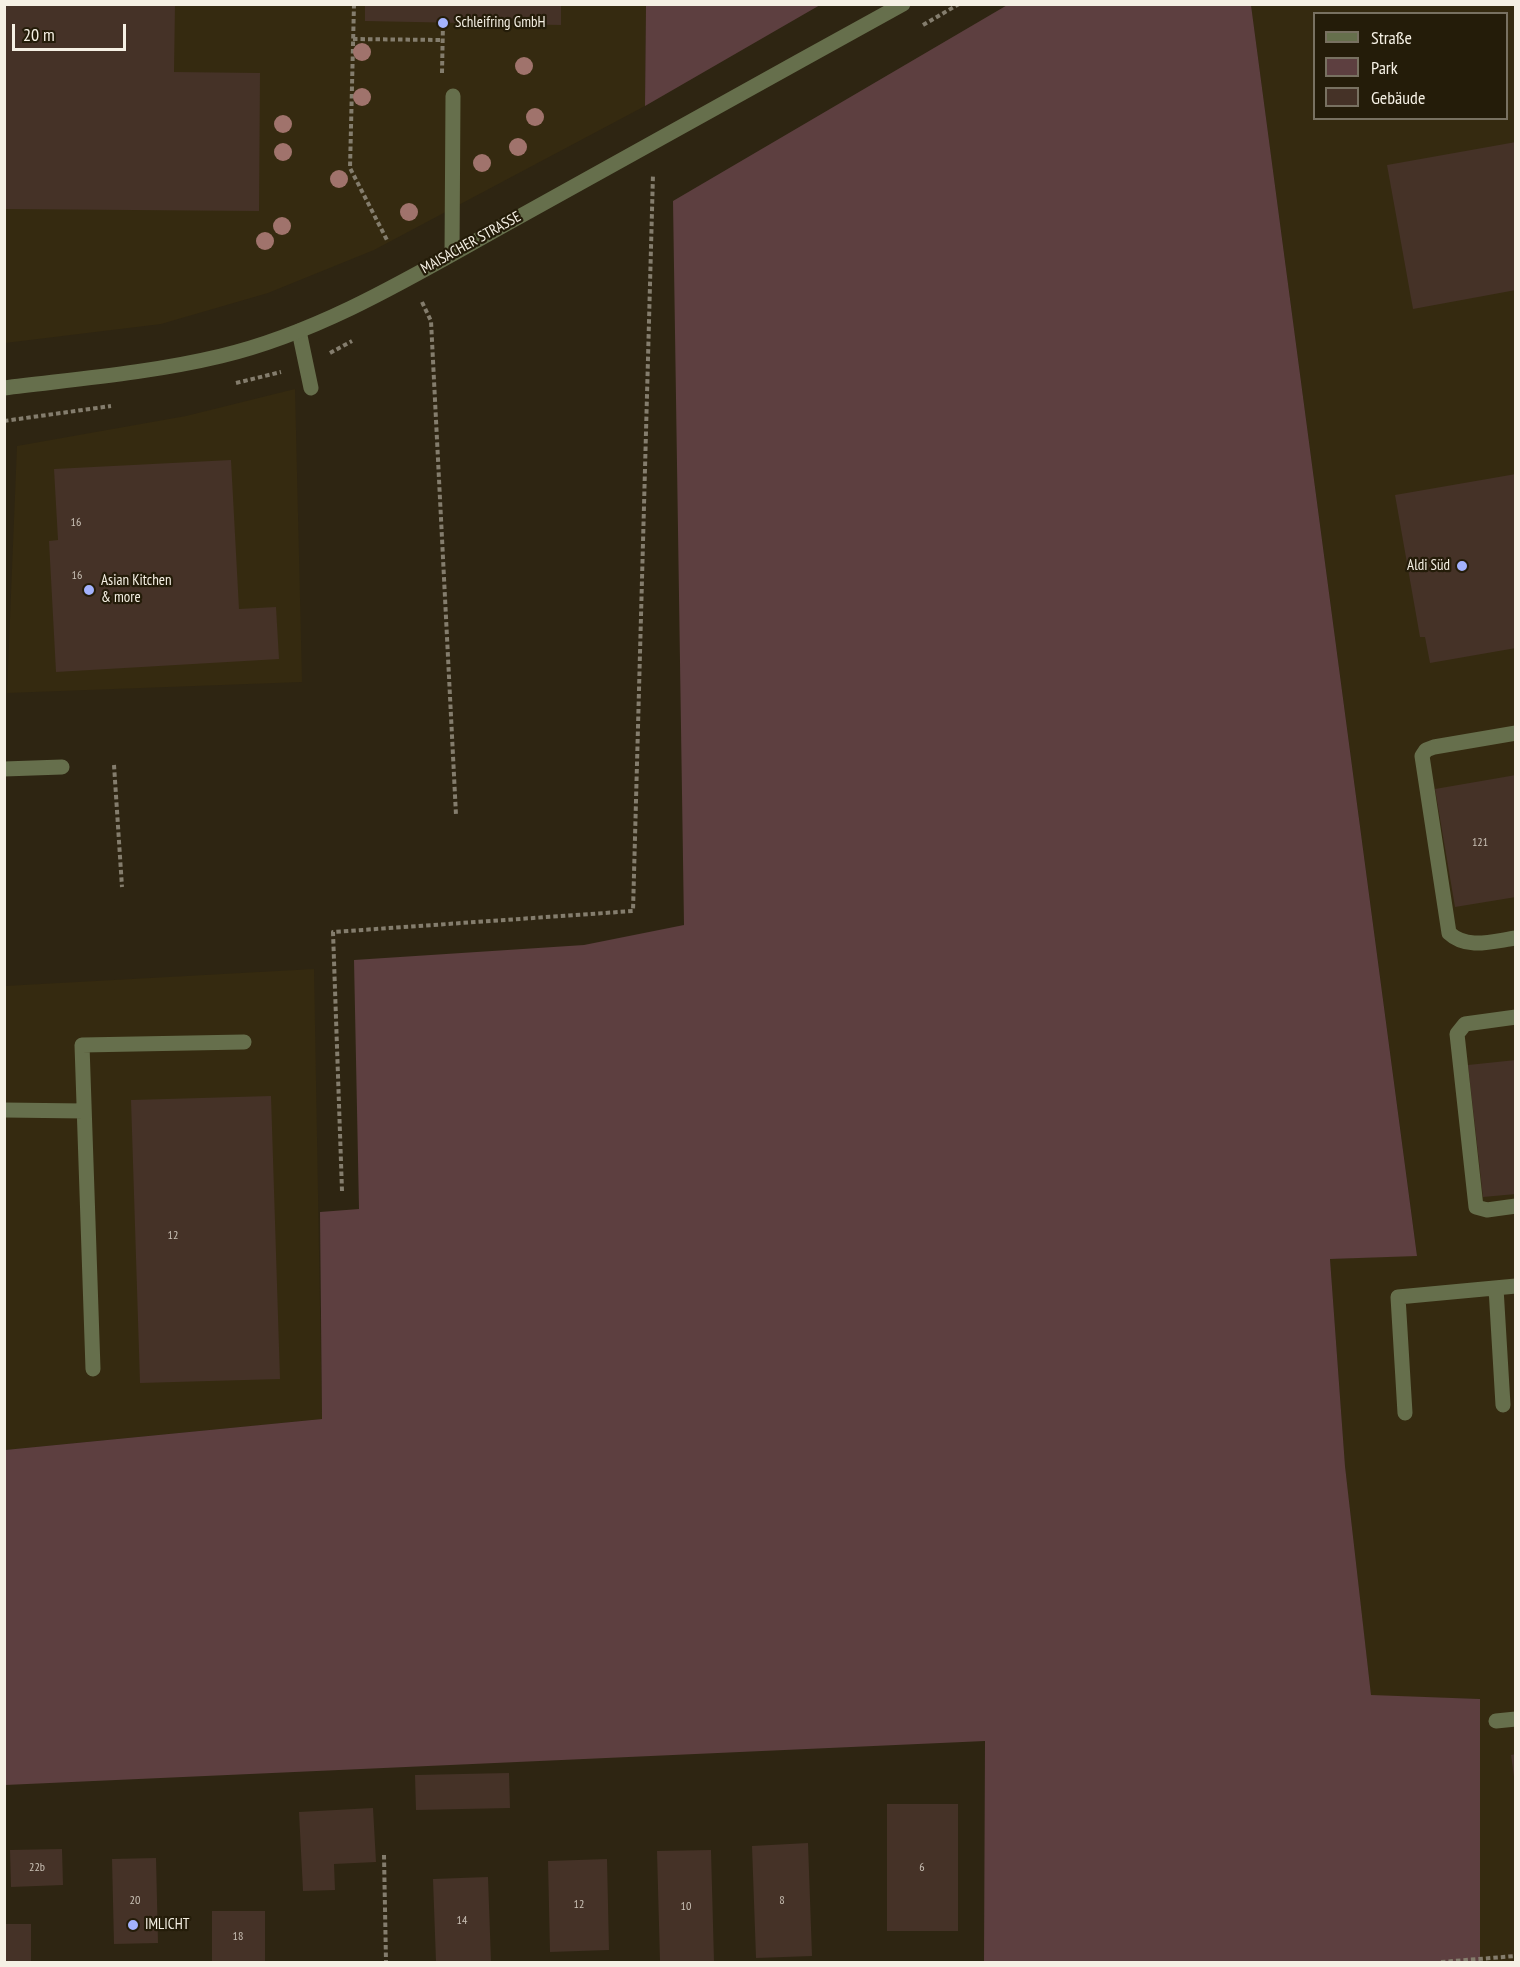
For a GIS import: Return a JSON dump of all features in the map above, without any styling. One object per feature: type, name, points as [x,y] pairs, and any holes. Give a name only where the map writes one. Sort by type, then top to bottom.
[{"type":"street","name":"MAISACHER STRASSE","points":[[4,388],[97,377],[221,356],[299,331],[346,310],[452,254],[903,4]]},
{"type":"street","points":[[447,91],[452,254]]},
{"type":"street","points":[[299,331],[311,388]]},
{"type":"street","points":[[1515,733],[1434,747],[1426,750],[1422,756],[1449,933],[1461,942],[1471,944],[1515,938]]},
{"type":"street","points":[[4,769],[62,767]]},
{"type":"street","points":[[1515,1017],[1465,1024],[1457,1034],[1476,1207],[1487,1210],[1515,1206]]},
{"type":"street","points":[[93,1369],[82,1045],[244,1042]]},
{"type":"street","points":[[4,1110],[84,1111]]},
{"type":"street","points":[[1405,1413],[1398,1297],[1515,1286]]},
{"type":"street","points":[[1496,1288],[1503,1405]]},
{"type":"street","points":[[1496,1721],[1515,1719]]},
{"type":"path","points":[[354,4],[350,168],[388,242]]},
{"type":"path","points":[[443,23],[442,40],[447,91]]},
{"type":"path","points":[[353,39],[442,40]]},
{"type":"path","points":[[342,1191],[333,932],[633,911],[655,140]]},
{"type":"path","points":[[422,301],[430,321],[456,815]]},
{"type":"path","points":[[114,765],[122,887]]},
{"type":"path","points":[[384,1855],[386,1962]]},
{"type":"path","points":[[1441,1962],[1515,1956]]},
{"type":"shaded area","points":[[4,5],[646,5],[645,106],[374,250],[268,293],[161,324],[5,343]]},
{"type":"shaded area","points":[[1251,5],[1515,5],[1515,1962],[1480,1962],[1480,1699],[1371,1696],[1345,1466],[1330,1259],[1417,1255]]},
{"type":"shaded area","points":[[295,389],[302,682],[7,693],[17,446],[186,416]]},
{"type":"shaded area","points":[[314,969],[322,1419],[5,1450],[5,986]]},
{"type":"green space","points":[[646,4],[820,5],[645,106]]},
{"type":"green space","points":[[1009,4],[1251,5],[1417,1256],[1330,1259],[1345,1466],[1371,1695],[1480,1699],[1480,1962],[984,1962],[985,1741],[5,1785],[5,1450],[322,1419],[320,1212],[359,1209],[354,960],[584,945],[684,925],[673,201]]},
{"type":"building","points":[[4,4],[175,4],[174,72],[260,73],[259,211],[4,209]]},
{"type":"building","points":[[365,4],[561,4],[561,25],[365,21]]},
{"type":"building","points":[[1516,142],[1516,290],[1413,309],[1387,165]]},
{"type":"building","points":[[231,460],[239,609],[276,607],[279,659],[56,672],[49,541],[58,540],[54,469]]},
{"type":"building","name":"Aldi Süd","points":[[1516,474],[1516,648],[1430,663],[1425,637],[1420,637],[1395,495]]},
{"type":"building","points":[[1516,775],[1516,897],[1455,907],[1435,789]]},
{"type":"building","points":[[1516,1060],[1516,1194],[1483,1197],[1468,1065]]},
{"type":"building","points":[[271,1096],[280,1379],[140,1383],[131,1100]]},
{"type":"building","points":[[1516,1754],[1516,1776],[1514,1777],[1511,1755]]},
{"type":"building","points":[[509,1773],[510,1808],[416,1810],[415,1775]]},
{"type":"building","points":[[887,1804],[958,1804],[958,1931],[887,1931]]},
{"type":"building","points":[[373,1808],[376,1862],[334,1864],[335,1890],[303,1891],[299,1812]]},
{"type":"building","points":[[808,1843],[812,1956],[756,1958],[752,1846]]},
{"type":"building","points":[[62,1849],[63,1885],[11,1887],[10,1850]]},
{"type":"building","points":[[711,1850],[714,1962],[660,1962],[657,1851]]},
{"type":"building","points":[[156,1858],[158,1943],[114,1944],[112,1859]]},
{"type":"building","points":[[607,1859],[609,1950],[550,1952],[548,1861]]},
{"type":"building","points":[[488,1877],[491,1962],[436,1962],[433,1879]]},
{"type":"building","points":[[212,1911],[265,1911],[265,1962],[212,1962]]},
{"type":"building","points":[[4,1924],[31,1924],[31,1962],[4,1962]]},
{"type":"place","name":"Schleifring GmbH","points":[[443,23]]},
{"type":"place","name":"Aldi Süd","points":[[1462,566]]},
{"type":"place","name":"Asian Kitchen & more","points":[[89,590]]},
{"type":"place","name":"IMLICHT","points":[[133,1925]]}]
